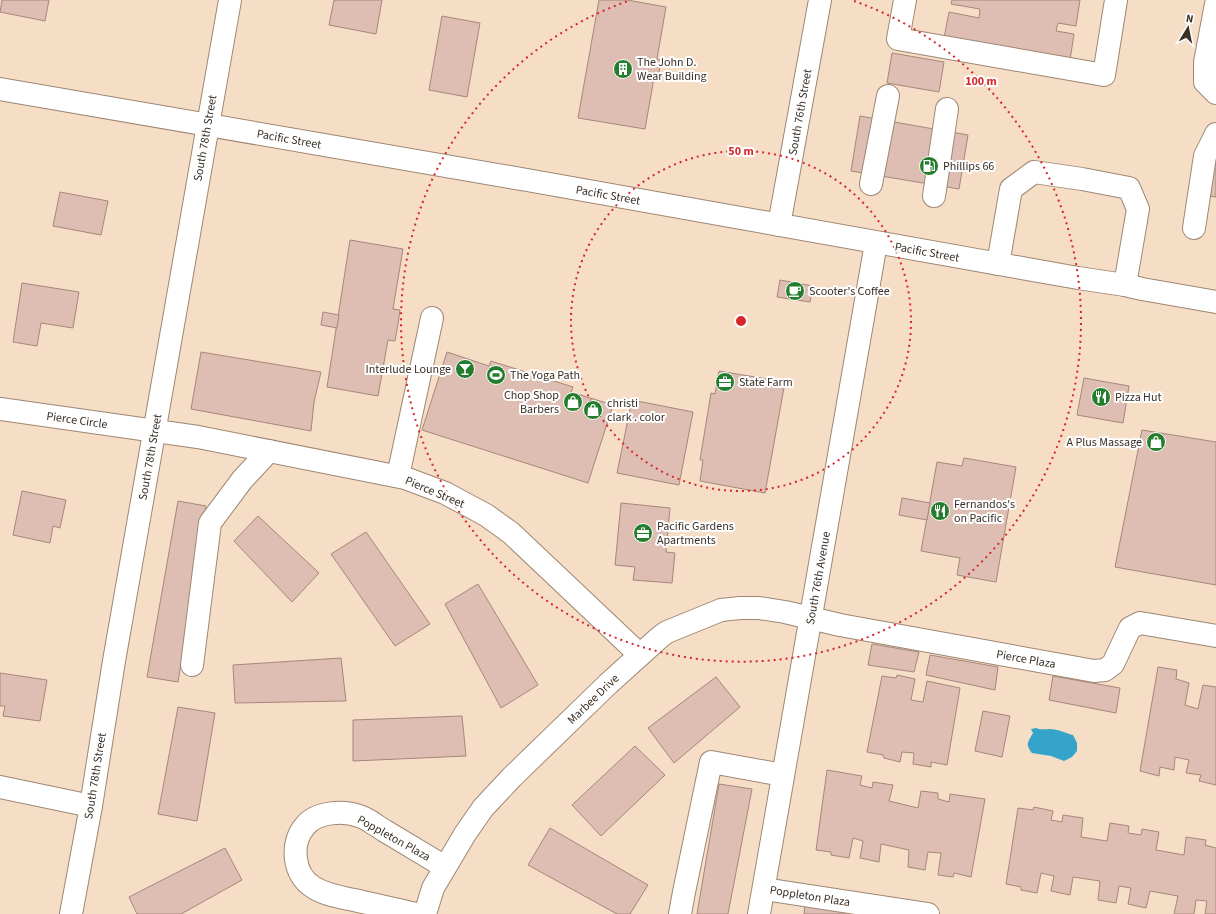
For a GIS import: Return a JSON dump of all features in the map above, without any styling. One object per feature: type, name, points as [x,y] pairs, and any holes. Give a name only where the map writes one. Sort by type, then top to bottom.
[{"type":"street","name":"South 78th Street","points":[[71,914],[230,0]]},
{"type":"street","name":"South 76th Street","points":[[779,225],[820,0]]},
{"type":"street","points":[[905,0],[898,39],[1104,75],[1116,0]]},
{"type":"street","points":[[1216,4],[1205,62],[1205,82],[1216,93]]},
{"type":"street","name":"Pacific Street","points":[[0,88],[1078,278],[1125,284],[1142,289],[1216,302]]},
{"type":"street","points":[[871,184],[888,96]]},
{"type":"street","points":[[934,196],[948,108]]},
{"type":"street","points":[[1194,228],[1205,156],[1216,134]]},
{"type":"street","points":[[998,264],[1011,189],[1034,172],[1082,179],[1129,188],[1138,209],[1125,284]]},
{"type":"street","name":"South 76th Avenue","points":[[759,914],[876,242]]},
{"type":"street","points":[[398,476],[432,318]]},
{"type":"street","name":"Pierce Circle","points":[[0,409],[154,431]]},
{"type":"street","name":"Pierce Street","points":[[154,431],[398,476],[445,493],[486,515],[511,533],[640,655]]},
{"type":"street","points":[[192,665],[210,523],[242,480],[269,451]]},
{"type":"street","name":"Marbee Drive","points":[[425,914],[433,888],[465,834],[483,808],[512,777],[608,684],[660,637],[667,632],[721,610],[759,608],[811,618]]},
{"type":"street","name":"Pierce Plaza","points":[[811,618],[840,625],[1094,671],[1105,670],[1113,664],[1130,628],[1140,623],[1216,636]]},
{"type":"street","points":[[680,914],[711,762],[783,775]]},
{"type":"street","points":[[0,787],[91,806]]},
{"type":"street","name":"Poppleton Plaza","points":[[416,914],[330,895],[313,887],[303,878],[297,864],[296,849],[299,836],[305,826],[314,818],[327,814],[341,813],[359,816],[446,867]]},
{"type":"street","name":"Poppleton Plaza","points":[[764,888],[928,914]]},
{"type":"water","points":[[1036,728],[1055,730],[1073,735],[1077,743],[1077,751],[1072,757],[1064,761],[1051,756],[1032,753],[1028,747],[1028,743],[1033,733],[1031,729]]},
{"type":"building","points":[[2,0],[49,0],[45,21],[0,12]]},
{"type":"building","points":[[334,0],[382,0],[376,34],[329,25]]},
{"type":"building","name":"The John D. Wear Building","points":[[599,0],[627,0],[666,7],[657,59],[661,60],[658,79],[654,78],[645,129],[578,118]]},
{"type":"building","points":[[952,0],[1080,0],[1076,26],[1058,23],[1056,31],[1074,34],[1070,60],[944,38],[949,12],[979,18],[980,9],[951,4]]},
{"type":"building","points":[[442,16],[480,23],[467,97],[429,90]]},
{"type":"building","points":[[892,53],[944,62],[939,92],[887,83]]},
{"type":"building","points":[[860,116],[968,135],[959,189],[851,171]]},
{"type":"building","points":[[1213,164],[1216,164],[1216,197],[1207,196]]},
{"type":"building","points":[[60,192],[108,201],[101,235],[53,226]]},
{"type":"building","points":[[350,240],[403,249],[393,309],[400,310],[398,324],[395,341],[388,340],[378,396],[327,387]]},
{"type":"building","points":[[780,280],[813,286],[810,302],[777,297]]},
{"type":"building","points":[[22,283],[79,292],[73,328],[41,323],[37,346],[13,342]]},
{"type":"building","points":[[323,312],[339,315],[337,328],[321,325]]},
{"type":"building","points":[[201,352],[321,372],[314,402],[311,431],[191,409]]},
{"type":"building","points":[[447,352],[489,366],[491,361],[573,387],[571,392],[613,405],[588,483],[422,430]]},
{"type":"building","points":[[719,371],[785,382],[765,493],[700,481],[703,460],[700,460],[711,393],[715,394]]},
{"type":"building","points":[[1084,378],[1129,386],[1123,423],[1077,415]]},
{"type":"building","points":[[632,400],[693,412],[679,485],[617,473]]},
{"type":"building","points":[[1142,430],[1216,442],[1216,585],[1115,567]]},
{"type":"building","points":[[964,458],[1016,467],[996,582],[957,575],[960,558],[921,551],[937,462],[962,466]]},
{"type":"building","points":[[22,491],[66,500],[60,528],[53,526],[50,543],[13,535]]},
{"type":"building","points":[[902,498],[930,503],[927,520],[899,515]]},
{"type":"building","points":[[178,501],[206,506],[178,682],[147,677]]},
{"type":"building","name":"Pacific Gardens Apartments","points":[[621,503],[670,508],[666,552],[675,553],[672,583],[633,580],[635,567],[615,565]]},
{"type":"building","points":[[258,516],[319,573],[292,602],[234,541]]},
{"type":"building","points":[[366,532],[430,624],[395,646],[331,554]]},
{"type":"building","points":[[478,584],[538,685],[501,708],[445,604]]},
{"type":"building","points":[[872,644],[919,652],[914,672],[868,665]]},
{"type":"building","points":[[930,655],[998,667],[995,690],[926,675]]},
{"type":"building","points":[[341,658],[346,701],[235,703],[233,665]]},
{"type":"building","points":[[1158,667],[1177,670],[1176,679],[1189,683],[1185,705],[1198,709],[1203,685],[1216,687],[1216,785],[1199,781],[1201,775],[1186,773],[1189,760],[1175,757],[1174,770],[1160,767],[1159,776],[1140,771]]},
{"type":"building","points":[[0,673],[47,680],[40,721],[3,716],[5,706],[0,706]]},
{"type":"building","points":[[897,675],[915,679],[911,700],[923,702],[927,681],[960,688],[947,765],[931,762],[931,767],[913,764],[914,753],[902,752],[900,762],[884,758],[883,755],[867,752],[882,676],[896,678]]},
{"type":"building","points":[[1053,676],[1120,688],[1116,713],[1049,700]]},
{"type":"building","points":[[716,677],[740,707],[674,763],[648,728]]},
{"type":"building","points":[[178,707],[215,713],[197,821],[158,814]]},
{"type":"building","points":[[983,711],[1010,716],[1002,757],[975,751]]},
{"type":"building","points":[[462,716],[466,756],[353,761],[353,720]]},
{"type":"building","points":[[635,746],[665,775],[601,836],[572,805]]},
{"type":"building","points":[[827,770],[862,776],[860,785],[872,788],[873,782],[893,785],[889,801],[918,808],[921,791],[938,793],[938,799],[949,802],[950,794],[985,799],[971,877],[954,873],[953,877],[938,875],[941,853],[928,852],[925,870],[908,867],[909,850],[881,844],[879,862],[860,858],[863,841],[853,838],[849,858],[831,855],[831,852],[816,850]]},
{"type":"building","points":[[719,784],[752,789],[728,914],[697,914]]},
{"type":"building","points":[[1034,807],[1053,811],[1051,820],[1062,822],[1063,815],[1083,818],[1081,837],[1107,841],[1110,823],[1129,826],[1128,833],[1141,835],[1142,829],[1159,832],[1156,850],[1184,855],[1186,837],[1206,840],[1205,845],[1216,848],[1216,914],[1205,914],[1207,901],[1196,900],[1194,914],[1174,914],[1178,896],[1150,891],[1146,908],[1128,904],[1131,888],[1119,886],[1116,903],[1098,900],[1100,881],[1073,877],[1070,895],[1051,891],[1054,876],[1041,873],[1037,893],[1021,890],[1021,887],[1006,884],[1018,808],[1033,810]]},
{"type":"building","points":[[550,828],[648,885],[630,914],[617,914],[528,865]]},
{"type":"building","points":[[225,848],[242,880],[181,914],[137,914],[129,897]]},
{"type":"building","points":[[805,904],[858,914],[804,914]]},
{"type":"place","name":"The John D. Wear Building","points":[[623,69]]},
{"type":"place","name":"Phillips 66","points":[[929,166]]},
{"type":"place","name":"Scooter's Coffee","points":[[795,291]]},
{"type":"place","name":"Interlude Lounge","points":[[465,369]]},
{"type":"place","name":"The Yoga Path","points":[[496,375]]},
{"type":"place","name":"State Farm","points":[[725,382]]},
{"type":"place","name":"Pizza Hut","points":[[1101,397]]},
{"type":"place","name":"Chop Shop Barbers","points":[[573,402]]},
{"type":"place","name":"christi clark . color","points":[[593,410]]},
{"type":"place","name":"A Plus Massage","points":[[1156,442]]},
{"type":"place","name":"Fernandos's on Pacific","points":[[940,511]]},
{"type":"place","name":"Pacific Gardens Apartments","points":[[643,533]]}]
